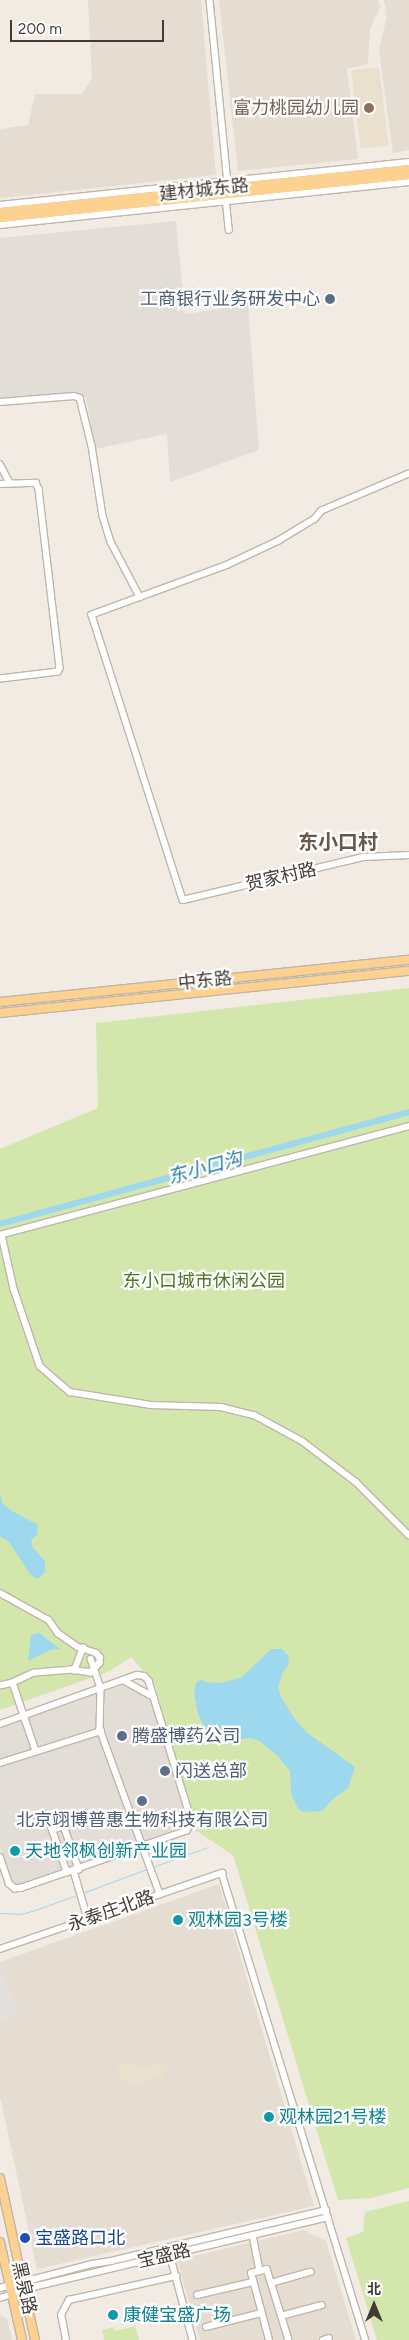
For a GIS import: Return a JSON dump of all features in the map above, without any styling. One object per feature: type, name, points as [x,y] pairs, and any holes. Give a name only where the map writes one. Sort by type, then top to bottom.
[{"type":"main road","name":"建材城东路","points":[[0,218],[409,169]]},
{"type":"main road","name":"建材城东路","points":[[0,212],[409,175]]},
{"type":"main road","name":"中东路","points":[[0,1002],[409,960]]},
{"type":"main road","name":"中东路","points":[[0,1013],[409,971]]},
{"type":"main road","name":"黑泉路","points":[[0,2178],[25,2285],[35,2340]]},
{"type":"main road","name":"黑泉路","points":[[0,2242],[22,2340]]},
{"type":"street","points":[[210,0],[229,230]]},
{"type":"street","name":"建材城东路","points":[[0,225],[409,162]]},
{"type":"street","name":"建材城东路","points":[[0,205],[409,182]]},
{"type":"street","points":[[0,402],[74,396],[80,398],[92,446],[103,516],[111,542],[140,597],[228,565],[279,541],[315,519],[322,511],[409,474]]},
{"type":"street","points":[[0,464],[10,483]]},
{"type":"street","points":[[0,484],[36,483],[38,488],[60,668],[58,672],[0,679]]},
{"type":"street","name":"贺家村路","points":[[140,597],[92,616],[183,900],[364,857],[409,854]]},
{"type":"street","points":[[409,1126],[1,1235],[14,1289],[40,1366],[70,1392],[151,1405],[221,1407],[254,1416],[302,1441],[356,1482],[409,1535]]},
{"type":"street","points":[[0,1593],[49,1620],[58,1633],[100,1657],[100,1663],[95,1671],[86,1674],[74,1671],[34,1673],[13,1683],[0,1686]]},
{"type":"street","points":[[74,1671],[83,1648]]},
{"type":"street","points":[[91,1659],[101,1688],[101,1731],[160,1894]]},
{"type":"street","points":[[0,1724],[137,1675],[144,1676],[149,1681],[192,1822],[187,1832],[22,1888],[15,1889],[9,1884],[0,1858]]},
{"type":"street","points":[[123,1680],[154,1697]]},
{"type":"street","points":[[13,1683],[36,1752]]},
{"type":"street","points":[[0,1763],[101,1731]]},
{"type":"street","points":[[67,1873],[52,1830],[64,1826],[88,1919]]},
{"type":"street","name":"永泰庄北路","points":[[0,1949],[222,1873],[327,2214]]},
{"type":"street","points":[[327,2214],[366,2340]]},
{"type":"street","name":"宝盛路","points":[[25,2285],[252,2235],[327,2214]]},
{"type":"street","name":"宝盛路","points":[[0,2298],[10,2290],[92,2264],[327,2214]]},
{"type":"street","points":[[252,2235],[260,2271]]},
{"type":"street","points":[[170,2254],[192,2340]]},
{"type":"street","points":[[269,2340],[251,2273],[267,2269],[289,2340]]},
{"type":"street","points":[[271,2283],[310,2272]]},
{"type":"street","points":[[66,2340],[60,2315],[69,2300],[176,2276]]},
{"type":"street","points":[[197,2295],[253,2282]]},
{"type":"street","name":"宝盛路","points":[[0,2288],[10,2290]]},
{"type":"street","points":[[281,2316],[322,2305]]},
{"type":"street","points":[[206,2327],[261,2313]]},
{"type":"shaded area","points":[[88,0],[201,0],[216,175],[0,198],[0,129],[28,125],[35,94],[82,94],[92,78]]},
{"type":"shaded area","points":[[219,0],[378,0],[380,7],[370,29],[368,64],[347,69],[358,159],[238,171]]},
{"type":"shaded area","points":[[384,0],[409,0],[409,150],[393,153],[379,50],[387,16]]},
{"type":"shaded area","name":"富力桃园幼儿园","points":[[379,67],[389,145],[361,149],[351,70]]},
{"type":"shaded area","points":[[176,221],[185,314],[248,305],[259,450],[170,482],[167,434],[95,449],[86,397],[0,405],[0,238]]},
{"type":"shaded area","points":[[126,1684],[150,1697],[189,1822],[185,1828],[21,1886],[12,1883],[0,1847],[0,1728]]},
{"type":"shaded area","points":[[219,1884],[314,2206],[37,2269],[0,2096],[0,1962]]},
{"type":"shaded area","points":[[0,1966],[18,2015],[0,2021]]},
{"type":"shaded area","points":[[131,2062],[132,2064],[137,2063],[139,2069],[167,2062],[168,2070],[162,2072],[163,2077],[127,2085],[126,2080],[121,2081],[117,2065]]},
{"type":"shaded area","points":[[304,2230],[326,2241],[356,2340],[200,2340],[177,2260]]},
{"type":"shaded area","points":[[0,2315],[7,2318],[12,2340],[0,2340]]},
{"type":"green space","name":"东小口城市休闲公园","points":[[409,988],[409,2188],[371,2198],[338,2200],[233,1855],[195,1830],[155,1685],[131,1657],[110,1671],[0,1710],[0,1149],[98,1108],[96,1023]]},
{"type":"green space","points":[[409,2201],[409,2340],[377,2340],[346,2238],[363,2232],[365,2212]]},
{"type":"green space","points":[[135,2326],[139,2340],[104,2340],[102,2330],[114,2327],[115,2331]]},
{"type":"water","points":[[0,1494],[3,1504],[38,1525],[37,1535],[31,1540],[33,1548],[45,1561],[45,1572],[38,1579],[30,1574],[9,1542],[0,1536]]},
{"type":"water","points":[[39,1633],[60,1649],[50,1650],[28,1661],[31,1635]]},
{"type":"water","points":[[271,1649],[282,1649],[288,1655],[289,1664],[283,1672],[278,1686],[280,1695],[294,1718],[306,1732],[355,1767],[348,1788],[333,1799],[322,1811],[304,1812],[298,1809],[291,1794],[290,1771],[278,1756],[258,1740],[250,1738],[236,1740],[222,1730],[212,1730],[204,1726],[198,1714],[194,1694],[196,1683],[201,1679],[206,1682],[221,1683],[242,1677]]},
{"type":"waterway","name":"东小口沟","points":[[0,1224],[409,1112]]},
{"type":"waterway","points":[[155,1866],[208,1847]]},
{"type":"waterway","points":[[85,1892],[147,1869]]},
{"type":"waterway","points":[[0,1913],[20,1914],[77,1895]]},
{"type":"place","name":"富力桃园幼儿园","points":[[369,108]]},
{"type":"place","name":"工商银行业务研发中心","points":[[330,299]]},
{"type":"place","name":"腾盛博药公司","points":[[122,1736]]},
{"type":"place","name":"闪送总部","points":[[165,1771]]},
{"type":"place","name":"北京翊博普惠生物科技有限公司","points":[[142,1801]]},
{"type":"place","name":"天地邻枫创新产业园","points":[[15,1851]]},
{"type":"place","name":"观林园3号楼","points":[[178,1920]]},
{"type":"place","name":"观林园21号楼","points":[[269,2117]]},
{"type":"place","name":"宝盛路口北","points":[[25,2238]]},
{"type":"place","name":"康健宝盛广场","points":[[113,2315]]},
{"type":"district","name":"东小口村","points":[[338,842]]}]
